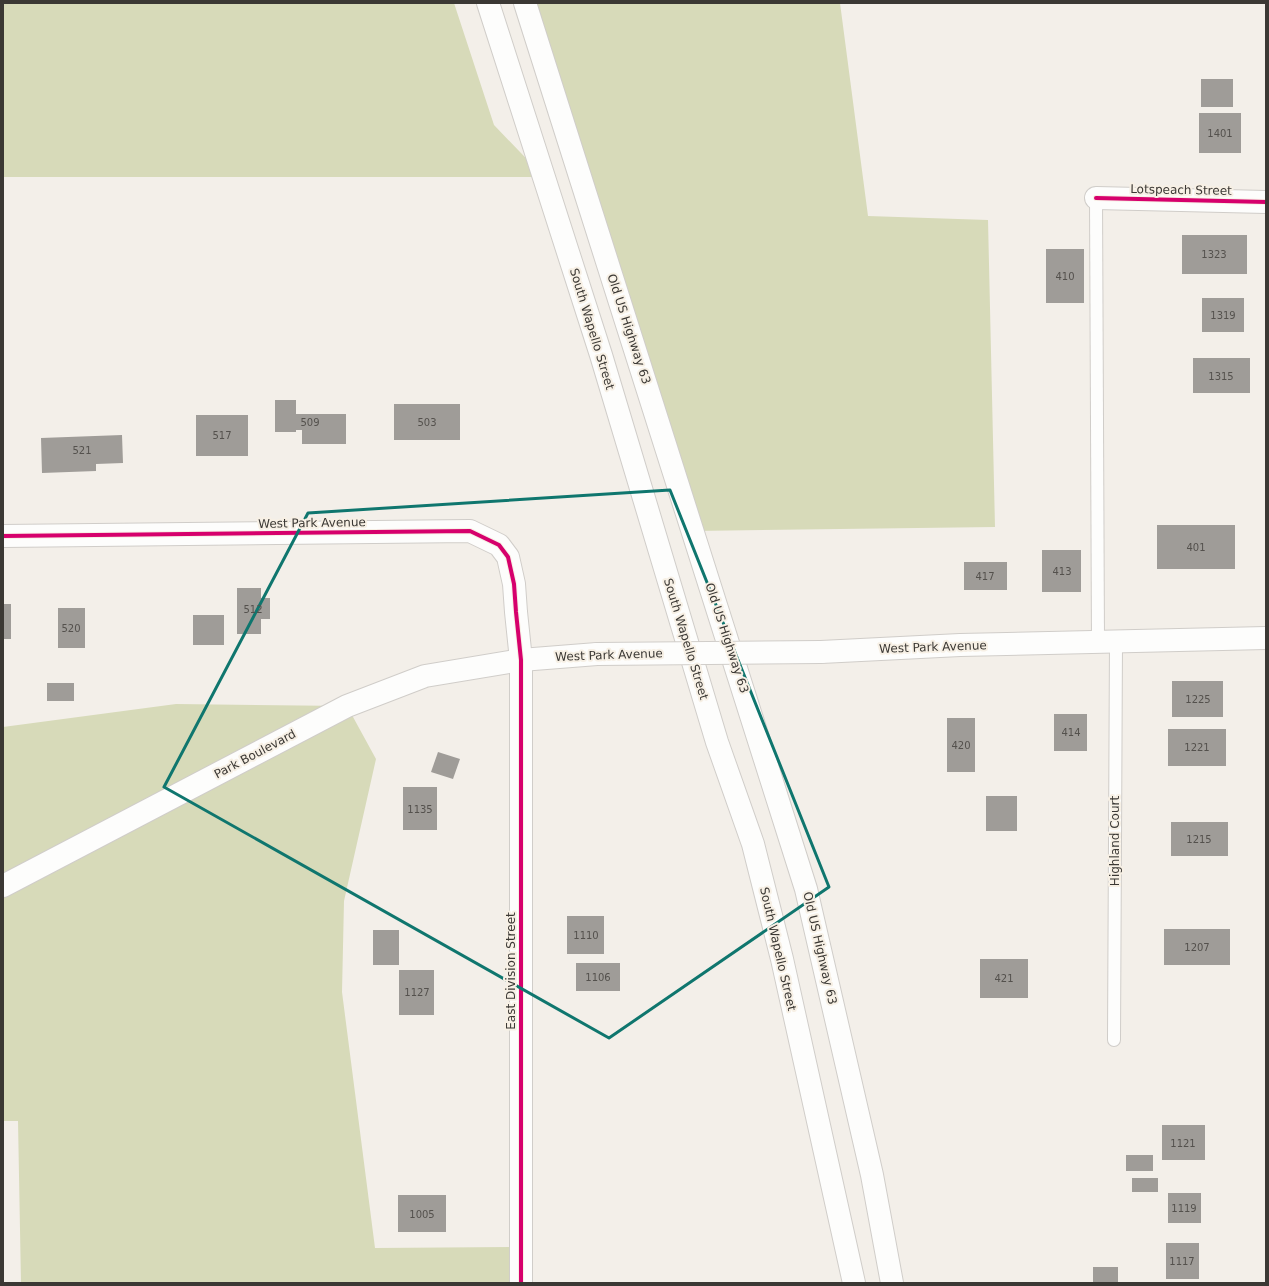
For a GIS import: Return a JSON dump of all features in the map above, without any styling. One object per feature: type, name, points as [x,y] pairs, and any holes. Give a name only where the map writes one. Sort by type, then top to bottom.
[{"type":"main road","name":"South Wapello Street","points":[[488,3],[601,355],[718,742],[753,844],[782,959],[854,1283]]},
{"type":"main road","name":"Old US Highway 63","points":[[525,3],[806,889],[872,1175],[892,1283]]},
{"type":"main road","name":"Lotspeach Street","points":[[1096,198],[1266,202]]},
{"type":"main road","name":"West Park Avenue","points":[[3,536],[470,531],[499,544],[508,557],[514,584],[521,660],[597,654],[821,652],[960,645],[1266,638]]},
{"type":"main road","name":"Park Boulevard","points":[[3,886],[347,706],[426,676],[521,660]]},
{"type":"main road","name":"East Division Street","points":[[521,660],[521,1283]]},
{"type":"lane","name":"Highland Court","points":[[1096,198],[1107,642],[1114,1040]]},
{"type":"highlighted area","points":[[670,490],[829,887],[609,1038],[164,787],[308,513]]},
{"type":"green space","points":[[3,3],[454,3],[494,125],[544,177],[3,177]]},
{"type":"green space","points":[[525,3],[840,3],[868,216],[988,220],[995,527],[693,531]]},
{"type":"green space","points":[[176,704],[347,706],[376,759],[344,901],[342,992],[375,1248],[521,1247],[521,1283],[21,1283],[18,1121],[3,1121],[3,727]]},
{"type":"building","points":[[1201,79],[1233,79],[1233,107],[1201,107]]},
{"type":"building","points":[[1199,113],[1241,113],[1241,153],[1199,153]]},
{"type":"building","points":[[1182,235],[1247,235],[1247,274],[1182,274]]},
{"type":"building","points":[[1046,249],[1084,249],[1084,303],[1046,303]]},
{"type":"building","points":[[1202,298],[1244,298],[1244,332],[1202,332]]},
{"type":"building","points":[[1193,358],[1250,358],[1250,393],[1193,393]]},
{"type":"building","points":[[275,400],[296,400],[296,414],[346,414],[346,444],[302,444],[302,430],[296,430],[296,432],[275,432]]},
{"type":"building","points":[[394,404],[460,404],[460,440],[394,440]]},
{"type":"building","points":[[196,415],[248,415],[248,456],[196,456]]},
{"type":"building","points":[[122,435],[123,463],[96,464],[96,471],[42,473],[41,438]]},
{"type":"building","points":[[1157,525],[1235,525],[1235,569],[1157,569]]},
{"type":"building","points":[[1042,550],[1081,550],[1081,592],[1042,592]]},
{"type":"building","points":[[964,562],[1007,562],[1007,590],[964,590]]},
{"type":"building","points":[[237,588],[261,588],[261,598],[270,598],[270,619],[261,619],[261,634],[237,634]]},
{"type":"building","points":[[3,604],[11,604],[11,639],[3,639]]},
{"type":"building","points":[[58,608],[85,608],[85,648],[58,648]]},
{"type":"building","points":[[193,615],[224,615],[224,645],[193,645]]},
{"type":"building","points":[[1172,681],[1223,681],[1223,717],[1172,717]]},
{"type":"building","points":[[47,683],[74,683],[74,701],[47,701]]},
{"type":"building","points":[[1054,714],[1087,714],[1087,751],[1054,751]]},
{"type":"building","points":[[947,718],[975,718],[975,772],[947,772]]},
{"type":"building","points":[[1168,729],[1226,729],[1226,766],[1168,766]]},
{"type":"building","points":[[438,752],[460,759],[453,779],[431,772]]},
{"type":"building","points":[[403,787],[437,787],[437,830],[403,830]]},
{"type":"building","points":[[986,796],[1017,796],[1017,831],[986,831]]},
{"type":"building","points":[[1171,822],[1228,822],[1228,856],[1171,856]]},
{"type":"building","points":[[567,916],[604,916],[604,954],[567,954]]},
{"type":"building","points":[[1164,929],[1230,929],[1230,965],[1164,965]]},
{"type":"building","points":[[373,930],[399,930],[399,965],[373,965]]},
{"type":"building","points":[[980,959],[1028,959],[1028,998],[980,998]]},
{"type":"building","points":[[576,963],[620,963],[620,991],[576,991]]},
{"type":"building","points":[[399,970],[434,970],[434,1015],[399,1015]]},
{"type":"building","points":[[1162,1125],[1205,1125],[1205,1160],[1162,1160]]},
{"type":"building","points":[[1126,1155],[1153,1155],[1153,1171],[1126,1171]]},
{"type":"building","points":[[1132,1178],[1158,1178],[1158,1192],[1132,1192]]},
{"type":"building","points":[[1168,1193],[1201,1193],[1201,1223],[1168,1223]]},
{"type":"building","points":[[398,1195],[446,1195],[446,1232],[398,1232]]},
{"type":"building","points":[[1166,1243],[1199,1243],[1199,1279],[1166,1279]]},
{"type":"building","points":[[1093,1267],[1118,1267],[1118,1283],[1093,1283]]},
{"type":"cycle path","points":[[1096,198],[1266,202]]},
{"type":"cycle path","points":[[3,536],[470,531],[499,545],[508,557],[514,584],[521,660],[521,1283]]}]
